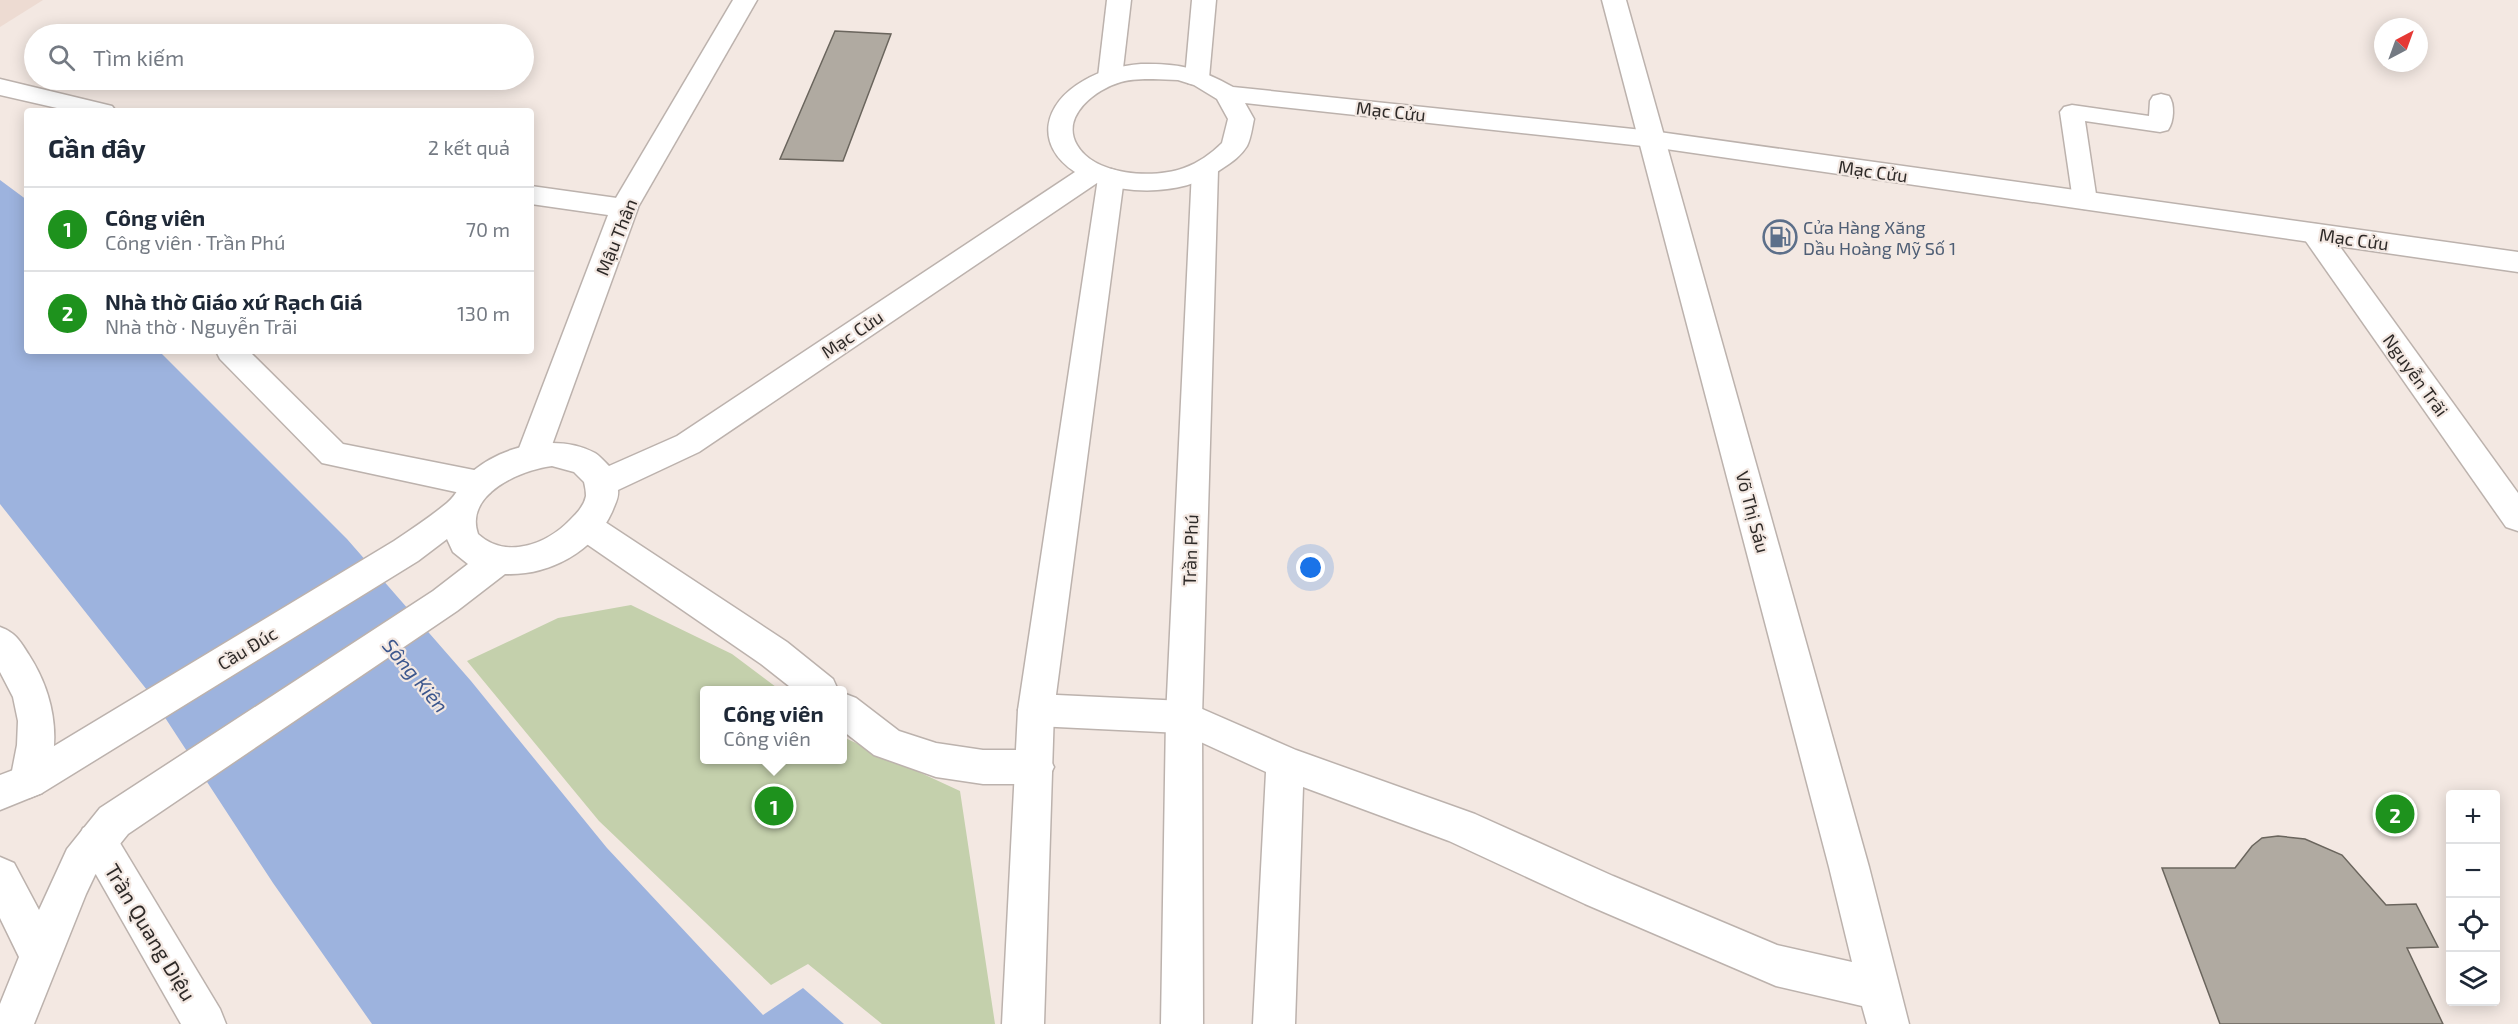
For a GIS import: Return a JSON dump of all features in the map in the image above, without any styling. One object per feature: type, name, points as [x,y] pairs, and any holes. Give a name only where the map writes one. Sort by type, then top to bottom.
[{"type":"main road","name":"Mậu Thân","points":[[532,456],[624,208],[746,0]]},
{"type":"main road","points":[[1110,77],[1119,0]]},
{"type":"main road","points":[[1197,78],[1204,0]]},
{"type":"main road","name":"Võ Thị Sáu","points":[[1614,0],[1842,843],[1884,1007]]},
{"type":"main road","points":[[1154,71],[1197,78],[1227,94],[1241,119],[1234,147],[1205,170],[1176,179],[1143,182],[1103,175],[1070,156],[1059,134],[1064,111],[1082,91],[1110,77],[1154,71]]},
{"type":"main road","points":[[0,87],[90,108]]},
{"type":"main road","name":"Mạc Cửu","points":[[1227,94],[1652,139],[2518,262]]},
{"type":"main road","name":"Trần Phú","points":[[1182,1024],[1184,717],[1205,170]]},
{"type":"main road","points":[[1023,1024],[1036,710],[1103,175]]},
{"type":"main road","name":"Mạc Cửu","points":[[602,483],[688,444],[1103,175]]},
{"type":"main road","points":[[534,195],[624,208]]},
{"type":"main road","name":"Nguyễn Trãi","points":[[2315,233],[2518,518]]},
{"type":"main road","points":[[234,354],[333,454],[470,498]]},
{"type":"main road","points":[[570,455],[585,461],[596,470],[602,483],[602,498],[597,513],[571,541],[554,551],[535,558],[498,560],[482,556],[470,548],[462,538],[459,525],[470,498],[494,472],[532,456],[570,455]]},
{"type":"main road","name":"Cầu Đúc","points":[[15,787],[406,551],[470,498]]},
{"type":"main road","points":[[586,527],[774,653],[815,686]]},
{"type":"main road","points":[[13,1024],[69,885],[81,862],[105,831],[445,601],[498,560]]},
{"type":"main road","points":[[0,642],[28,686],[37,720],[36,748],[15,787]]},
{"type":"main road","points":[[1036,710],[1184,717],[1285,763],[1461,827],[1599,890],[1776,965],[1884,1007]]},
{"type":"main road","points":[[847,712],[887,743],[936,760],[983,767],[1035,767]]},
{"type":"main road","points":[[1274,1024],[1285,763]]},
{"type":"main road","name":"Trần Quang Diệu","points":[[105,831],[206,1024]]},
{"type":"main road","points":[[0,876],[40,956]]},
{"type":"lane","points":[[2085,201],[2072,112],[2160,125],[2161,101]]},
{"type":"shaded area","points":[[0,0],[43,0],[0,27]]},
{"type":"green space","points":[[631,605],[732,654],[775,686],[700,686],[700,764],[847,764],[847,739],[960,791],[995,1024],[882,1024],[808,964],[771,985],[599,821],[467,661],[558,618]]},
{"type":"water","name":"Sông Kiên","points":[[0,180],[24,198],[24,354],[162,354],[347,539],[471,681],[607,848],[763,1015],[803,988],[844,1024],[372,1024],[273,883],[147,690],[0,504]]},
{"type":"building","points":[[835,31],[891,34],[843,161],[780,159]]},
{"type":"building","points":[[2278,836],[2305,839],[2342,855],[2386,905],[2416,904],[2438,947],[2407,948],[2443,1024],[2220,1024],[2162,868],[2235,868],[2252,846],[2262,838]]},
{"type":"place","name":"Cửa Hàng Xăng Dầu Hoàng Mỹ Số 1","points":[[1780,237]]},
{"type":"place","name":"Công viên","points":[[774,806]]},
{"type":"place","name":"Nhà thờ Giáo xứ Rạch Giá","points":[[2395,814]]}]
